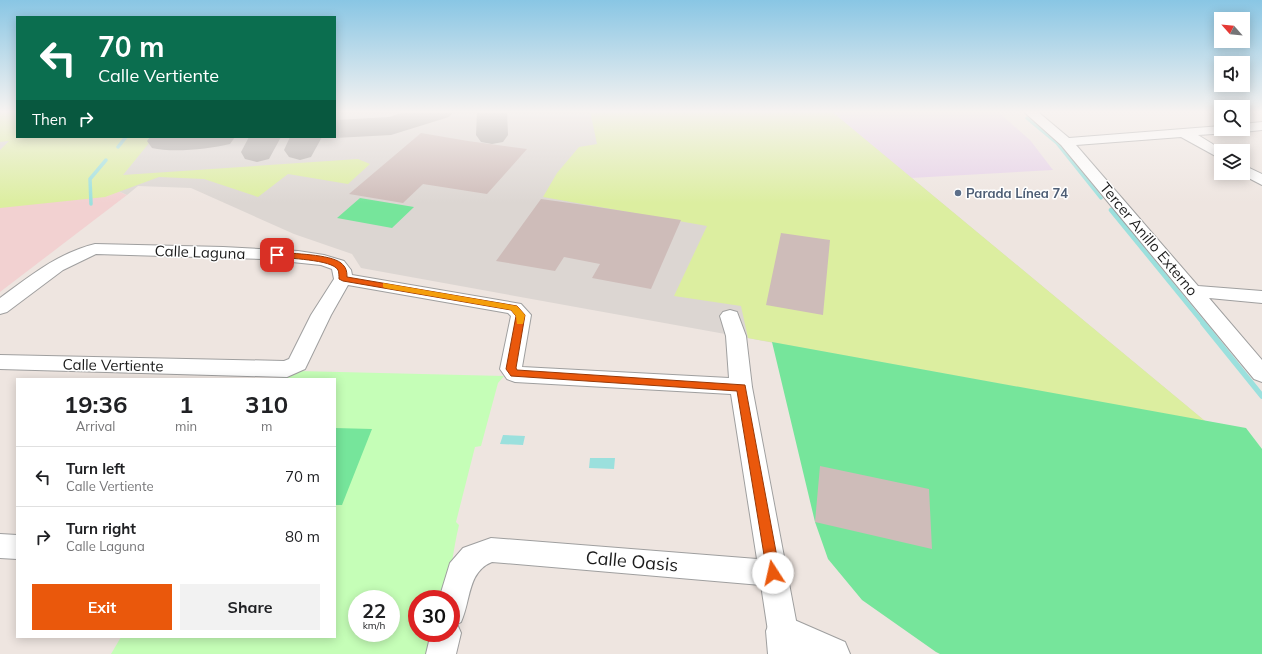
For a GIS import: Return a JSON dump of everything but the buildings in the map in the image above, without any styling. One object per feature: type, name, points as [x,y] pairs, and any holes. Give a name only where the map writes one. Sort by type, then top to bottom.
[{"type":"street","points":[[1066,142],[1072,142]]},
{"type":"street","name":"Tercer Anillo Externo","points":[[1066,142],[1262,374]]},
{"type":"street","points":[[1198,142],[1214,151]]},
{"type":"street","points":[[1250,172],[1262,180]]},
{"type":"street","name":"Calle Laguna","points":[[0,308],[51,268],[69,258],[95,249],[269,254],[328,260],[338,264],[342,270],[343,279]]},
{"type":"street","points":[[343,279],[514,308],[518,311],[521,319],[511,369],[515,374],[741,387]]},
{"type":"street","name":"Calle Vertiente","points":[[0,362],[270,374],[287,369],[297,364],[321,315],[343,279]]},
{"type":"street","points":[[1192,291],[1262,297]]},
{"type":"street","points":[[730,316],[736,336],[741,387],[784,642],[833,654]]},
{"type":"street","points":[[0,546],[16,547]]},
{"type":"street","name":"Calle Oasis","points":[[456,590],[460,572],[473,557],[491,550],[773,573]]},
{"type":"street","points":[[441,654],[444,642]]},
{"type":"shaded area","points":[[0,142],[127,195],[0,292]]},
{"type":"shaded area","points":[[0,142],[9,142],[0,150]]},
{"type":"shaded area","points":[[11,142],[868,142],[1205,421],[361,268],[352,254],[294,234],[191,188],[138,186],[127,195]]},
{"type":"shaded area","points":[[867,142],[1031,142],[1053,170],[911,178]]},
{"type":"green space","points":[[8,142],[150,142],[123,175],[358,159],[370,164],[348,184],[288,174],[258,197],[204,179],[159,177],[105,197],[0,208],[0,150]]},
{"type":"green space","points":[[596,142],[868,142],[1205,421],[748,338],[741,306],[674,296],[707,226],[543,197],[557,173],[579,147],[597,144]]},
{"type":"green space","points":[[360,198],[414,207],[392,228],[337,218]]},
{"type":"green space","points":[[772,342],[1246,428],[1262,449],[1262,654],[940,654],[936,652],[862,600],[828,559],[815,522]]},
{"type":"green space","points":[[298,371],[504,376],[498,383],[481,446],[475,447],[456,522],[459,525],[447,590],[408,590],[408,642],[436,642],[433,654],[111,654],[120,638],[336,638],[336,378],[282,378],[283,376]]},
{"type":"green space","points":[[336,428],[372,429],[342,505],[336,505]]},
{"type":"water","points":[[503,435],[525,436],[523,445],[500,444]]},
{"type":"water","points":[[590,458],[615,458],[614,469],[589,468]]},
{"type":"waterway","points":[[118,147],[122,142]]},
{"type":"waterway","points":[[1055,142],[1101,198]]},
{"type":"waterway","points":[[91,204],[90,179],[106,160]]},
{"type":"waterway","points":[[1111,210],[1204,324]]},
{"type":"waterway","points":[[1203,323],[1262,396]]},
{"type":"taxiway","points":[[257,152],[263,142]]},
{"type":"taxiway","points":[[300,150],[304,142]]},
{"type":"slow traffic","points":[[385,285],[507,306],[518,311],[521,315],[520,322]]},
{"type":"place","name":"Parada Línea 74","points":[[958,193]]},
{"type":"route","points":[[277,255],[328,260],[338,264],[342,270],[343,279],[371,282],[514,308],[521,315],[511,369],[515,374],[741,387],[773,573]]}]
